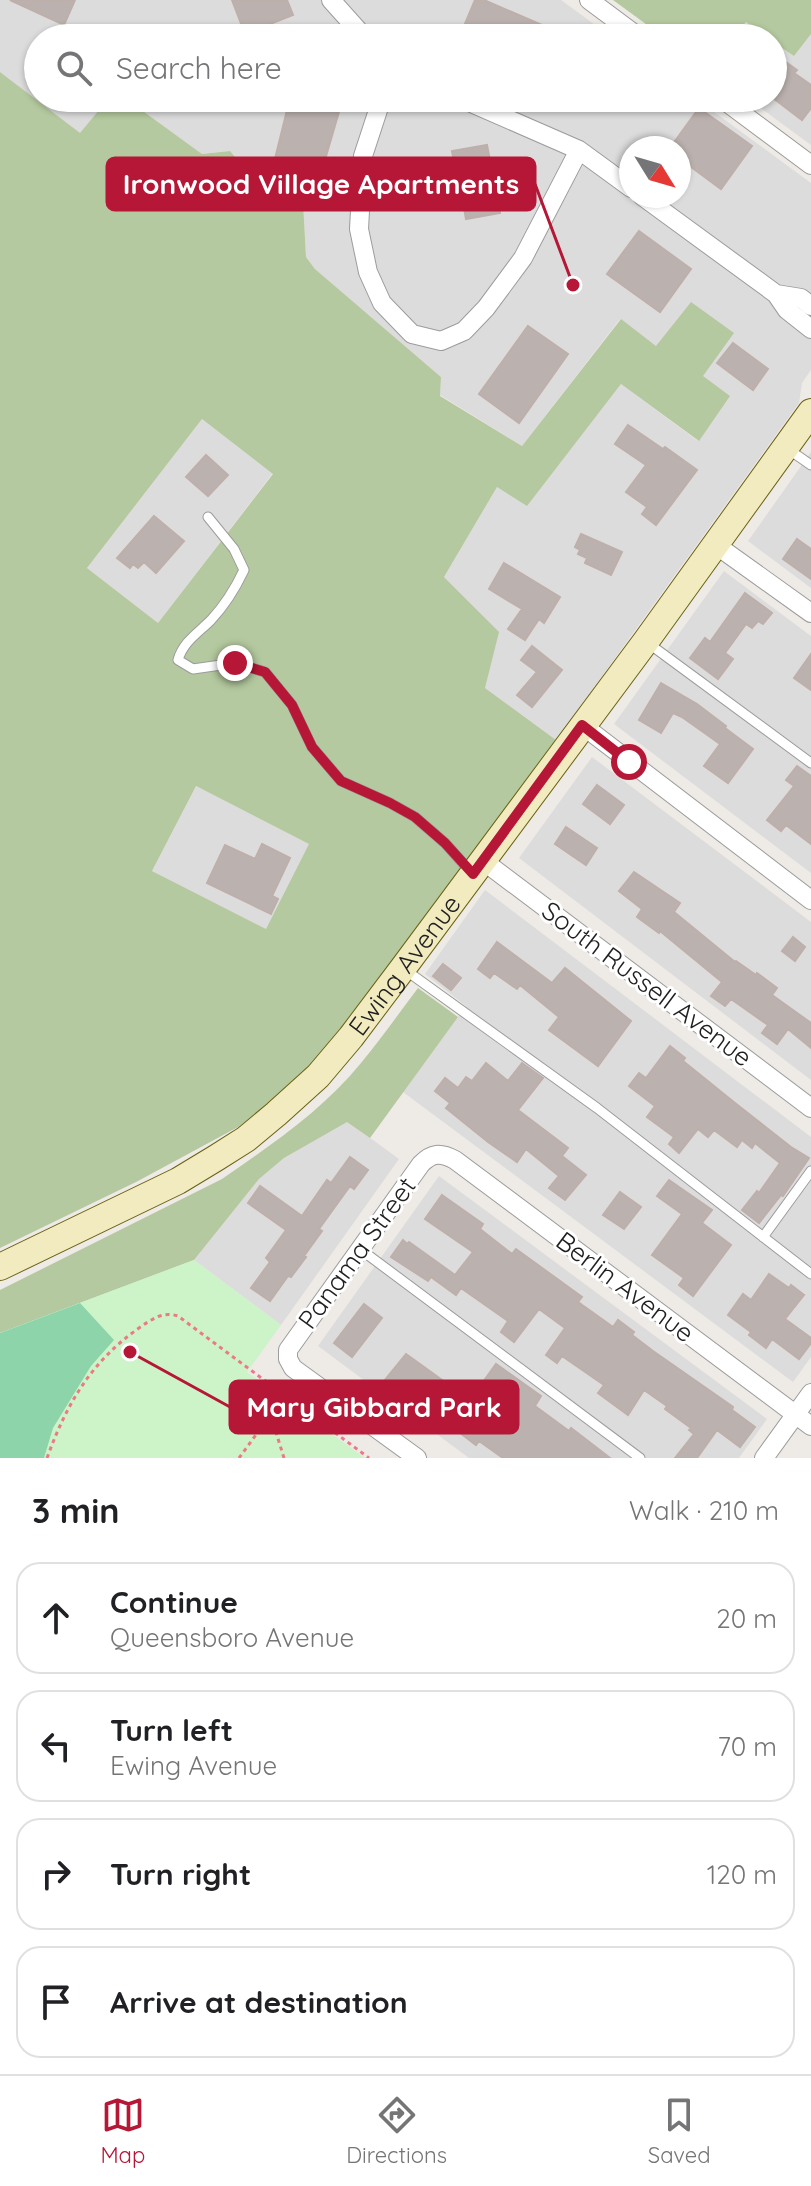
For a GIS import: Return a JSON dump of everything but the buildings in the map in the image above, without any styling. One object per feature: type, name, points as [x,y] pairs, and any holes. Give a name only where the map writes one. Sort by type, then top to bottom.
[{"type":"street","points":[[331,0],[352,24]]},
{"type":"street","points":[[589,0],[621,24]]},
{"type":"street","points":[[377,112],[363,156],[359,229],[368,272],[382,303],[412,334],[441,341],[464,331],[486,308],[523,258],[579,150]]},
{"type":"street","points":[[492,112],[579,150],[619,179]]},
{"type":"street","points":[[740,112],[811,165]]},
{"type":"street","points":[[658,208],[776,294],[787,310],[811,329]]},
{"type":"street","points":[[776,294],[801,298],[811,306]]},
{"type":"street","name":"Ewing Avenue","points":[[0,1267],[178,1181],[216,1158],[246,1139],[276,1114],[333,1060],[646,641],[811,412]]},
{"type":"street","points":[[716,545],[811,613]]},
{"type":"street","points":[[582,725],[811,900]]},
{"type":"street","name":"South Russell Avenue","points":[[478,867],[811,1108]]},
{"type":"street","name":"Panama Street","points":[[417,1458],[293,1368],[288,1359],[288,1350],[421,1164],[437,1154]]},
{"type":"street","name":"Berlin Avenue","points":[[437,1154],[455,1160],[803,1420]]},
{"type":"street","points":[[764,1458],[803,1420],[811,1393]]},
{"type":"lane","points":[[786,447],[811,465]]},
{"type":"lane","points":[[208,517],[234,549],[244,570],[232,594],[181,648],[178,660],[193,669],[235,663],[265,672],[292,705],[312,747],[341,781],[415,817],[478,867]]},
{"type":"lane","points":[[646,641],[811,763]]},
{"type":"lane","points":[[403,968],[597,1108],[811,1274]]},
{"type":"lane","points":[[763,1237],[811,1171]]},
{"type":"lane","points":[[360,1249],[640,1458]]},
{"type":"path","points":[[47,1458],[59,1423],[83,1383],[116,1345],[152,1318],[168,1313],[178,1316],[369,1458]]},
{"type":"path","points":[[239,1458],[285,1395]]},
{"type":"path","points":[[271,1414],[284,1458]]},
{"type":"shaded area","points":[[0,0],[561,0],[594,24],[24,24],[24,91],[0,72]]},
{"type":"shaded area","points":[[811,34],[811,145],[766,112],[787,112],[787,51],[794,56]]},
{"type":"shaded area","points":[[52,112],[98,112],[80,134]]},
{"type":"shaded area","points":[[144,112],[714,112],[811,183],[811,370],[802,383],[799,403],[556,740],[485,688],[498,632],[444,577],[497,487],[527,505],[621,384],[698,441],[656,346],[620,319],[522,446],[440,395],[441,377],[315,269],[306,257],[303,202],[265,192],[230,151],[202,154]]},
{"type":"shaded area","points":[[202,419],[273,473],[158,623],[87,568]]},
{"type":"shaded area","points":[[811,452],[811,588],[748,541]]},
{"type":"shaded area","points":[[724,571],[811,636],[811,873],[614,724]]},
{"type":"shaded area","points":[[592,757],[811,922],[811,1080],[519,858]]},
{"type":"shaded area","points":[[196,786],[310,844],[266,930],[152,871]]},
{"type":"shaded area","points":[[485,890],[811,1137],[811,1357],[793,1382],[403,1092],[466,1006],[425,974]]},
{"type":"shaded area","points":[[347,1121],[399,1159],[281,1325],[194,1260],[259,1179],[284,1158]]},
{"type":"shaded area","points":[[439,1176],[767,1419],[739,1458],[469,1458],[318,1346]]},
{"type":"green space","points":[[613,0],[811,0],[811,34],[794,56],[787,51],[787,24],[646,24]]},
{"type":"green space","points":[[0,72],[24,90],[24,112],[52,112],[80,133],[97,112],[144,112],[202,154],[230,151],[265,192],[303,202],[306,257],[315,269],[441,377],[440,396],[522,446],[621,319],[656,346],[691,302],[734,333],[703,376],[730,396],[699,441],[621,384],[527,506],[497,487],[444,577],[499,632],[485,688],[556,740],[339,1036],[300,1080],[238,1127],[138,1181],[0,1248]],"holes":[[[202,419],[273,474],[158,623],[87,568]],[[196,786],[309,844],[266,929],[152,871]]]},
{"type":"green space","points":[[418,988],[458,1017],[370,1138],[347,1122],[284,1158],[259,1179],[194,1260],[0,1333],[0,1290],[222,1179],[259,1153],[296,1126],[346,1080]]},
{"type":"green space","points":[[194,1260],[281,1325],[247,1372],[365,1458],[0,1458],[0,1333]]},
{"type":"green space","points":[[80,1303],[114,1340],[91,1366],[53,1428],[44,1458],[0,1458],[0,1333]]},
{"type":"place","name":"Ironwood Village Apartments","points":[[573,285]]},
{"type":"place","name":"Mary Gibbard Park","points":[[130,1352]]},
{"type":"route","points":[[235,663],[265,672],[292,705],[312,747],[341,781],[415,817],[445,843],[473,874],[582,725],[629,762]]}]
